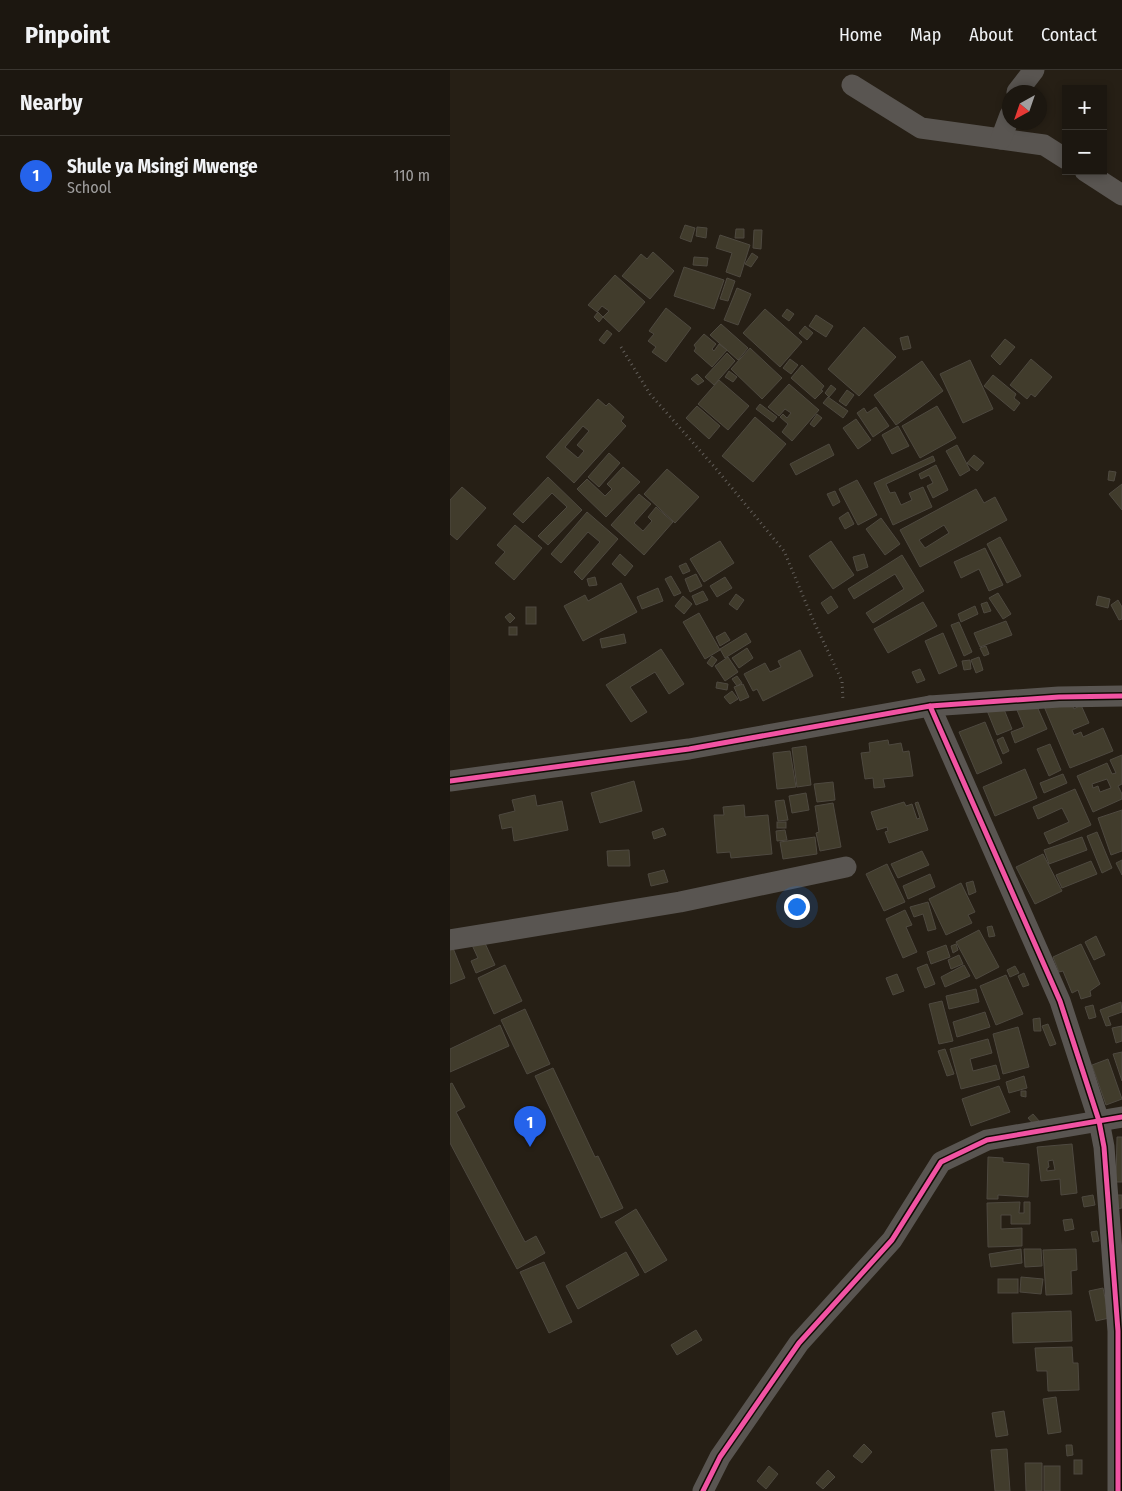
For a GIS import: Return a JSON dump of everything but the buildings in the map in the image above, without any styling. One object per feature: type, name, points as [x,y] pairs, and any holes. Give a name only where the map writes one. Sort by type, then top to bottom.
[{"type":"street","points":[[1022,85],[1034,70]]},
{"type":"street","points":[[852,85],[921,128],[1044,145],[1062,156]]},
{"type":"street","points":[[1001,139],[1004,130]]},
{"type":"street","points":[[1091,175],[1122,195]]},
{"type":"street","points":[[450,781],[689,749],[930,706],[1059,697],[1122,696]]},
{"type":"street","points":[[930,706],[1060,1001],[1099,1121],[1104,1147],[1118,1331],[1118,1491]]},
{"type":"street","points":[[450,940],[509,932],[680,902],[846,867]]},
{"type":"street","points":[[703,1491],[720,1457],[799,1343],[892,1240],[941,1162],[987,1140],[1122,1117]]},
{"type":"path","points":[[621,348],[650,394],[717,470],[784,551],[814,622],[842,680],[845,721]]},
{"type":"cycle path","points":[[450,781],[689,749],[930,706],[1059,697],[1122,696]]},
{"type":"cycle path","points":[[930,706],[1060,1001],[1099,1121],[1104,1147],[1118,1331],[1118,1491]]},
{"type":"cycle path","points":[[703,1491],[720,1457],[799,1343],[892,1240],[941,1162],[987,1140],[1122,1117]]},
{"type":"place","name":"Shule ya Msingi Mwenge","points":[[530,1147]]}]
